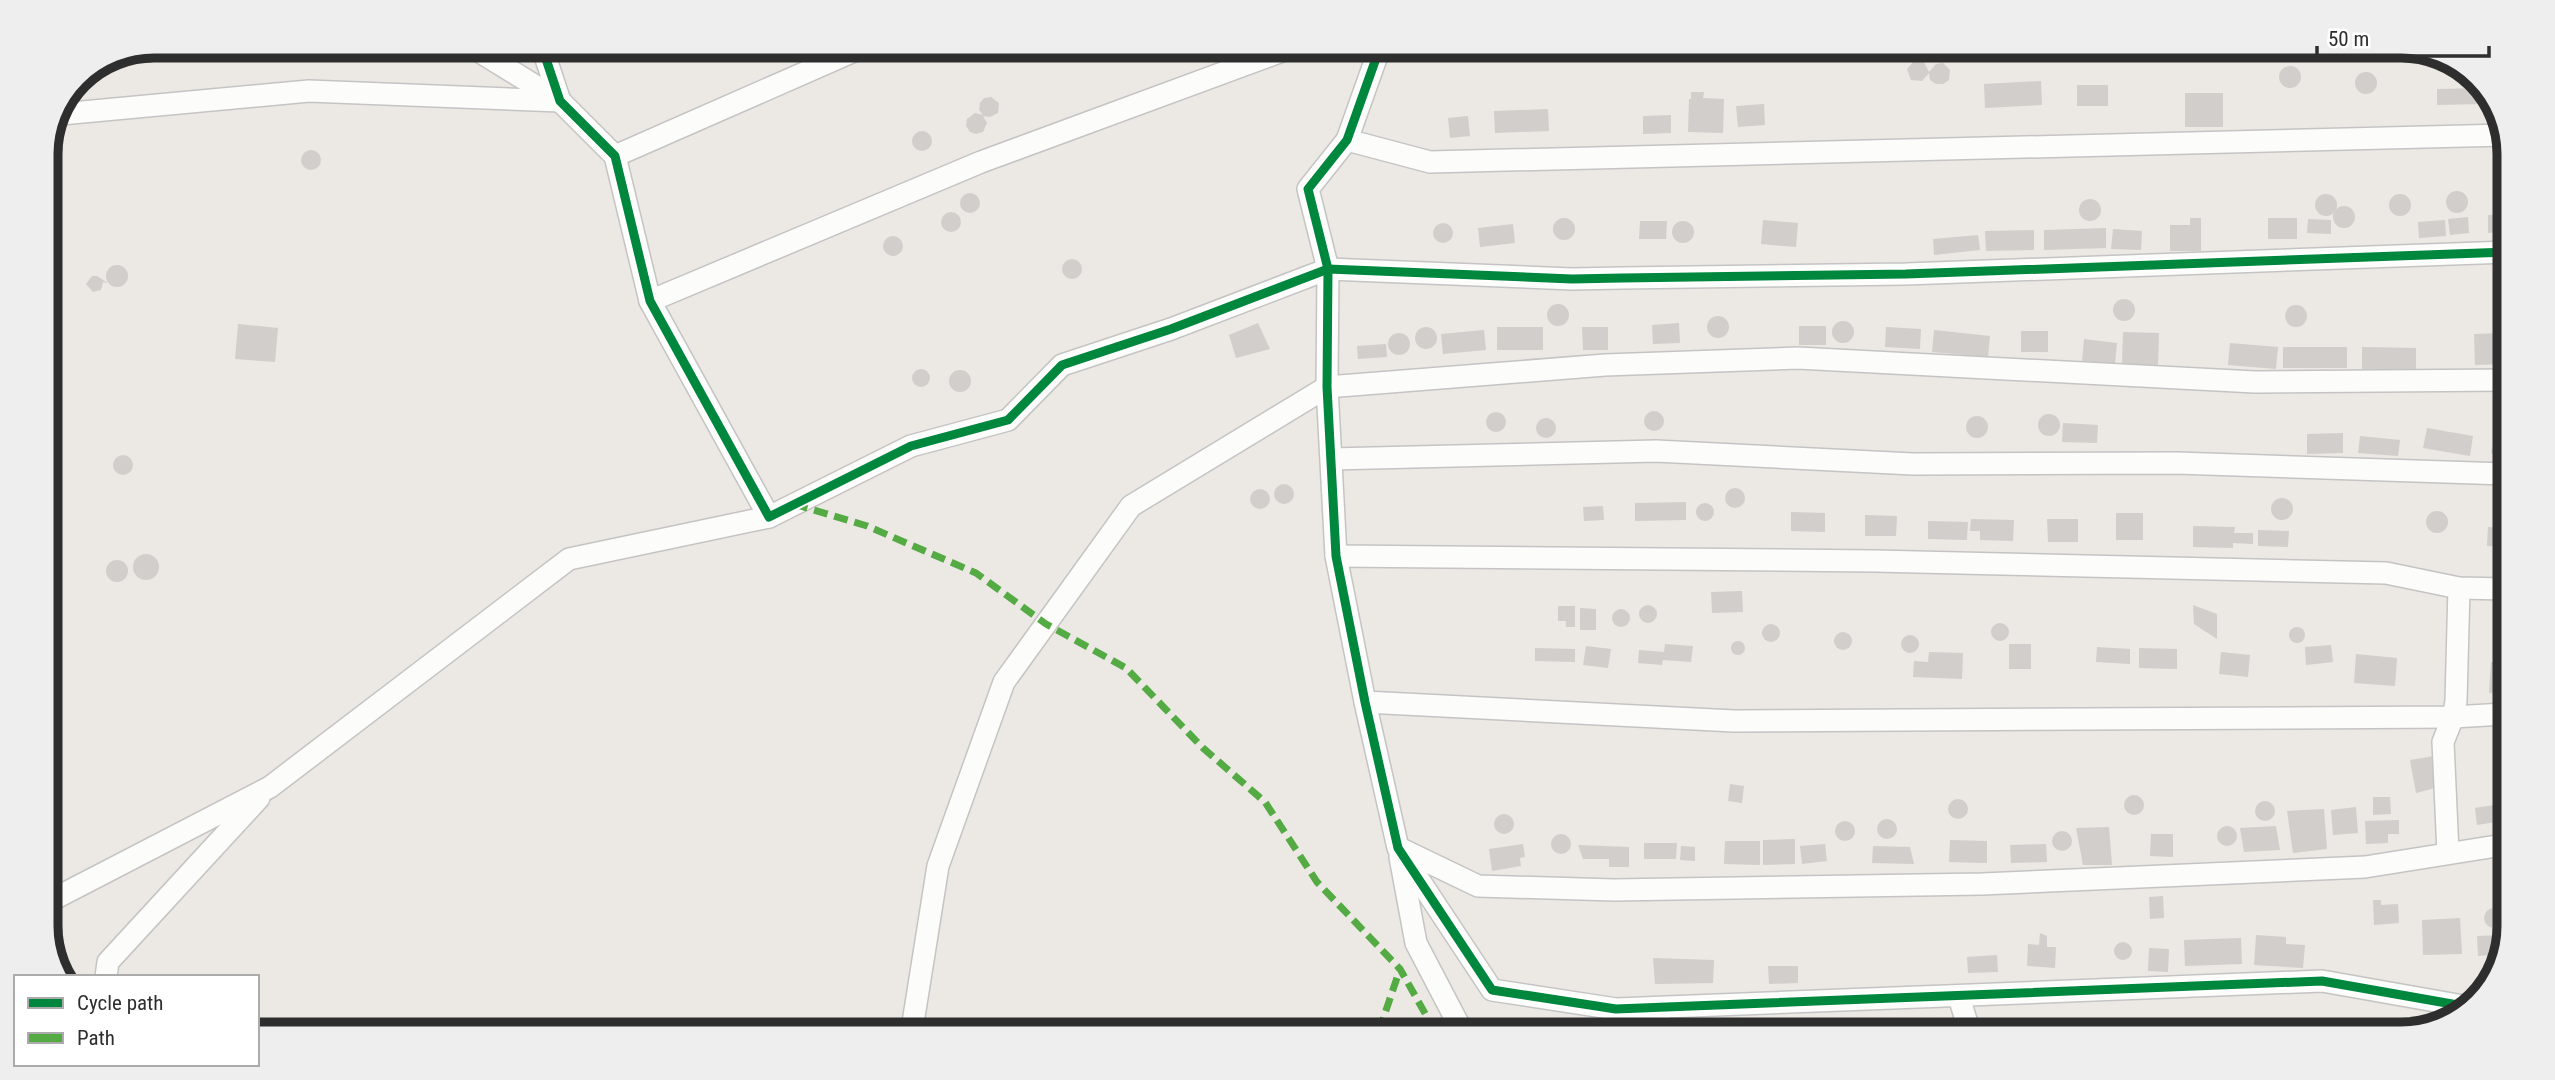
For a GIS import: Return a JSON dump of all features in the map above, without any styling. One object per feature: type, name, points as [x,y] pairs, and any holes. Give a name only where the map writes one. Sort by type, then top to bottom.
[{"type":"street","points":[[490,58],[560,101],[615,156],[650,302],[769,517]]},
{"type":"street","points":[[546,58],[560,101]]},
{"type":"street","points":[[615,156],[838,58]]},
{"type":"street","points":[[650,302],[981,162],[1263,58]]},
{"type":"street","points":[[1376,58],[1346,140],[1308,189],[1328,269],[1327,387],[1336,556],[1416,943],[1457,1022]]},
{"type":"street","points":[[67,113],[309,91],[560,101]]},
{"type":"street","points":[[1346,140],[1430,162],[2495,135]]},
{"type":"street","points":[[106,975],[108,962],[270,787],[569,559],[769,517],[911,446],[1008,420],[1062,365],[1171,330],[1328,269],[1572,279],[1919,274],[2497,252]]},
{"type":"street","points":[[913,1022],[938,866],[1004,681],[1131,506],[1327,387],[1605,365],[1798,358],[2255,382],[2497,380]]},
{"type":"street","points":[[1332,459],[1656,451],[1913,464],[2177,463],[2497,474]]},
{"type":"street","points":[[1336,556],[1875,561],[2386,573],[2459,588],[2497,589]]},
{"type":"street","points":[[2448,853],[2443,742],[2456,701],[2459,588]]},
{"type":"street","points":[[1365,702],[1734,721],[2453,717],[2497,714]]},
{"type":"street","points":[[58,897],[270,787]]},
{"type":"street","points":[[1398,848],[1478,886],[1614,890],[1982,884],[2351,868],[2497,846]]},
{"type":"street","points":[[1398,848],[1492,990],[1616,1009],[2322,981],[2456,1005]]},
{"type":"street","points":[[1959,997],[1967,1022]]},
{"type":"street","points":[[1616,1009],[1634,1022]]},
{"type":"street","points":[[1616,1009],[1651,1022]]},
{"type":"building","points":[[1914,61],[1924,62],[1929,72],[1936,64],[1943,63],[1950,70],[1949,80],[1936,84],[1930,80],[1929,73],[1922,81],[1911,80],[1907,69]]},
{"type":"building","points":[[2290,66],[2298,69],[2301,77],[2298,85],[2290,88],[2282,85],[2279,77],[2282,69]]},
{"type":"building","points":[[2366,72],[2374,75],[2377,83],[2374,91],[2366,94],[2358,91],[2355,83],[2358,75]]},
{"type":"building","points":[[2041,81],[2042,105],[1985,108],[1984,84]]},
{"type":"building","points":[[2077,85],[2108,85],[2108,106],[2077,106]]},
{"type":"building","points":[[2471,88],[2483,104],[2437,105],[2437,89]]},
{"type":"building","points":[[1691,92],[1704,92],[1703,98],[1724,99],[1723,133],[1688,132]]},
{"type":"building","points":[[2185,93],[2223,93],[2223,127],[2185,127]]},
{"type":"building","points":[[991,97],[999,103],[998,113],[990,117],[983,116],[987,123],[983,132],[970,132],[966,126],[967,119],[975,113],[983,115],[979,110],[980,103],[984,98]]},
{"type":"building","points":[[1764,104],[1765,125],[1738,127],[1736,106]]},
{"type":"building","points":[[1548,109],[1549,131],[1495,133],[1494,111]]},
{"type":"building","points":[[1671,115],[1671,133],[1643,134],[1643,116]]},
{"type":"building","points":[[1468,116],[1470,136],[1450,138],[1448,118]]},
{"type":"building","points":[[922,131],[929,134],[932,141],[929,148],[922,151],[915,148],[912,141],[915,134]]},
{"type":"building","points":[[311,150],[318,153],[321,160],[318,167],[311,170],[304,167],[301,160],[304,153]]},
{"type":"building","points":[[2457,191],[2465,194],[2468,202],[2465,210],[2457,213],[2449,210],[2446,202],[2449,194]]},
{"type":"building","points":[[970,193],[977,196],[980,203],[977,210],[970,213],[963,210],[960,203],[963,196]]},
{"type":"building","points":[[2326,194],[2334,197],[2337,205],[2334,213],[2326,216],[2318,213],[2315,205],[2318,197]]},
{"type":"building","points":[[2400,194],[2408,197],[2411,205],[2408,213],[2400,216],[2392,213],[2389,205],[2392,197]]},
{"type":"building","points":[[2090,199],[2098,202],[2101,210],[2098,218],[2090,221],[2082,218],[2079,210],[2082,202]]},
{"type":"building","points":[[2344,206],[2352,209],[2355,217],[2352,225],[2344,228],[2336,225],[2333,217],[2336,209]]},
{"type":"building","points":[[951,212],[958,215],[961,222],[958,229],[951,232],[944,229],[941,222],[944,215]]},
{"type":"building","points":[[2488,215],[2497,215],[2497,232],[2488,233]]},
{"type":"building","points":[[2468,217],[2469,233],[2450,235],[2448,219]]},
{"type":"building","points":[[1564,218],[1572,221],[1575,229],[1572,237],[1564,240],[1556,237],[1553,229],[1556,221]]},
{"type":"building","points":[[2190,218],[2201,218],[2201,251],[2170,251],[2170,225],[2190,225]]},
{"type":"building","points":[[2268,218],[2297,218],[2297,239],[2268,239]]},
{"type":"building","points":[[2308,219],[2331,220],[2331,234],[2307,233]]},
{"type":"building","points":[[1763,220],[1798,223],[1796,247],[1761,244]]},
{"type":"building","points":[[2445,220],[2446,236],[2419,238],[2418,222]]},
{"type":"building","points":[[1640,221],[1667,221],[1666,239],[1639,239]]},
{"type":"building","points":[[1683,221],[1691,224],[1694,232],[1691,240],[1683,243],[1675,240],[1672,232],[1675,224]]},
{"type":"building","points":[[1443,223],[1450,226],[1453,233],[1450,240],[1443,243],[1436,240],[1433,233],[1436,226]]},
{"type":"building","points":[[1513,224],[1515,243],[1480,247],[1478,228]]},
{"type":"building","points":[[2106,228],[2106,248],[2044,250],[2044,230]]},
{"type":"building","points":[[2113,229],[2142,231],[2141,250],[2111,249]]},
{"type":"building","points":[[2034,230],[2034,250],[1986,251],[1985,231]]},
{"type":"building","points":[[1978,235],[1980,250],[1934,255],[1933,239]]},
{"type":"building","points":[[893,236],[900,239],[903,246],[900,253],[893,256],[886,253],[883,246],[886,239]]},
{"type":"building","points":[[1072,259],[1079,262],[1082,269],[1079,276],[1072,279],[1065,276],[1062,269],[1065,262]]},
{"type":"building","points":[[117,265],[125,268],[128,276],[125,284],[117,287],[109,284],[106,276],[109,268]]},
{"type":"building","points":[[92,276],[108,283],[103,282],[101,290],[93,292],[86,284]]},
{"type":"building","points":[[2124,299],[2132,302],[2135,310],[2132,318],[2124,321],[2116,318],[2113,310],[2116,302]]},
{"type":"building","points":[[1558,304],[1566,307],[1569,315],[1566,323],[1558,326],[1550,323],[1547,315],[1550,307]]},
{"type":"building","points":[[2296,305],[2304,308],[2307,316],[2304,324],[2296,327],[2288,324],[2285,316],[2288,308]]},
{"type":"building","points":[[1718,316],[1726,319],[1729,327],[1726,335],[1718,338],[1710,335],[1707,327],[1710,319]]},
{"type":"building","points":[[1843,321],[1851,324],[1854,332],[1851,340],[1843,343],[1835,340],[1832,332],[1835,324]]},
{"type":"building","points":[[1258,323],[1270,349],[1236,358],[1229,335]]},
{"type":"building","points":[[1679,323],[1680,343],[1653,344],[1652,325]]},
{"type":"building","points":[[238,324],[278,328],[275,362],[235,359]]},
{"type":"building","points":[[1799,326],[1826,326],[1826,345],[1799,345]]},
{"type":"building","points":[[1426,327],[1434,330],[1437,338],[1434,346],[1426,349],[1418,346],[1415,338],[1418,330]]},
{"type":"building","points":[[1497,327],[1543,327],[1543,350],[1497,350]]},
{"type":"building","points":[[1582,327],[1608,327],[1608,350],[1583,350]]},
{"type":"building","points":[[1886,327],[1921,329],[1920,349],[1885,347]]},
{"type":"building","points":[[1484,330],[1486,350],[1443,354],[1441,334]]},
{"type":"building","points":[[1934,330],[1990,336],[1988,357],[1932,352]]},
{"type":"building","points":[[2021,331],[2048,331],[2048,352],[2021,352]]},
{"type":"building","points":[[2123,332],[2159,333],[2158,366],[2122,364]]},
{"type":"building","points":[[1399,333],[1407,336],[1410,344],[1407,352],[1399,355],[1391,352],[1388,344],[1391,336]]},
{"type":"building","points":[[2497,333],[2497,364],[2475,365],[2474,334]]},
{"type":"building","points":[[2084,339],[2117,343],[2115,364],[2082,361]]},
{"type":"building","points":[[2230,343],[2278,347],[2276,369],[2228,365]]},
{"type":"building","points":[[1386,344],[1387,357],[1358,359],[1357,346]]},
{"type":"building","points":[[2283,347],[2347,347],[2347,368],[2283,368]]},
{"type":"building","points":[[2362,347],[2416,348],[2416,369],[2362,369]]},
{"type":"building","points":[[921,369],[927,372],[930,378],[927,384],[921,387],[915,384],[912,378],[915,372]]},
{"type":"building","points":[[960,370],[968,373],[971,381],[968,389],[960,392],[952,389],[949,381],[952,373]]},
{"type":"building","points":[[1654,411],[1661,414],[1664,421],[1661,428],[1654,431],[1647,428],[1644,421],[1647,414]]},
{"type":"building","points":[[1496,412],[1503,415],[1506,422],[1503,429],[1496,432],[1489,429],[1486,422],[1489,415]]},
{"type":"building","points":[[2049,414],[2057,417],[2060,425],[2057,433],[2049,436],[2041,433],[2038,425],[2041,417]]},
{"type":"building","points":[[1977,416],[1985,419],[1988,427],[1985,435],[1977,438],[1969,435],[1966,427],[1969,419]]},
{"type":"building","points":[[1546,418],[1553,421],[1556,428],[1553,435],[1546,438],[1539,435],[1536,428],[1539,421]]},
{"type":"building","points":[[2063,423],[2098,425],[2097,443],[2062,442]]},
{"type":"building","points":[[2427,428],[2473,436],[2470,456],[2423,448]]},
{"type":"building","points":[[2343,433],[2343,453],[2307,454],[2307,434]]},
{"type":"building","points":[[2360,436],[2400,440],[2398,456],[2358,453]]},
{"type":"building","points":[[2497,440],[2497,458],[2491,452]]},
{"type":"building","points":[[123,455],[130,458],[133,465],[130,472],[123,475],[116,472],[113,465],[116,458]]},
{"type":"building","points":[[1284,484],[1291,487],[1294,494],[1291,501],[1284,504],[1277,501],[1274,494],[1277,487]]},
{"type":"building","points":[[1735,488],[1742,491],[1745,498],[1742,505],[1735,508],[1728,505],[1725,498],[1728,491]]},
{"type":"building","points":[[1260,489],[1267,492],[1270,499],[1267,506],[1260,509],[1253,506],[1250,499],[1253,492]]},
{"type":"building","points":[[2282,498],[2290,501],[2293,509],[2290,517],[2282,520],[2274,517],[2271,509],[2274,501]]},
{"type":"building","points":[[1686,502],[1686,520],[1635,521],[1635,503]]},
{"type":"building","points":[[1705,503],[1711,506],[1714,512],[1711,518],[1705,521],[1699,518],[1696,512],[1699,506]]},
{"type":"building","points":[[1603,506],[1604,520],[1584,521],[1583,507]]},
{"type":"building","points":[[2437,511],[2445,514],[2448,522],[2445,530],[2437,533],[2429,530],[2426,522],[2429,514]]},
{"type":"building","points":[[1791,512],[1825,513],[1825,532],[1791,531]]},
{"type":"building","points":[[2116,513],[2143,513],[2143,540],[2116,540]]},
{"type":"building","points":[[1865,515],[1897,516],[1896,536],[1865,536]]},
{"type":"building","points":[[1971,519],[2014,520],[2013,541],[1980,540],[1980,531],[1970,531]]},
{"type":"building","points":[[2047,519],[2078,519],[2078,542],[2048,542]]},
{"type":"building","points":[[1928,521],[1968,522],[1967,540],[1928,539]]},
{"type":"building","points":[[2193,526],[2235,527],[2234,533],[2253,533],[2253,544],[2233,543],[2233,548],[2193,547]]},
{"type":"building","points":[[2488,527],[2497,528],[2497,547],[2487,546]]},
{"type":"building","points":[[2258,530],[2289,531],[2288,547],[2258,546]]},
{"type":"building","points":[[146,554],[155,558],[159,567],[155,576],[146,580],[137,576],[133,567],[137,558]]},
{"type":"building","points":[[113,560],[121,560],[128,567],[128,575],[121,582],[113,582],[106,575],[106,567]]},
{"type":"building","points":[[1742,591],[1743,612],[1712,613],[1711,592]]},
{"type":"building","points":[[1648,605],[1654,608],[1657,614],[1654,620],[1648,623],[1642,620],[1639,614],[1642,608]]},
{"type":"building","points":[[2193,605],[2217,614],[2217,639],[2194,624]]},
{"type":"building","points":[[1558,606],[1575,606],[1575,627],[1566,627],[1566,621],[1558,621]]},
{"type":"building","points":[[1580,608],[1596,609],[1596,630],[1580,630]]},
{"type":"building","points":[[1621,609],[1627,612],[1630,618],[1627,624],[1621,627],[1615,624],[1612,618],[1615,612]]},
{"type":"building","points":[[2000,623],[2008,628],[2009,632],[2004,640],[2000,641],[1992,636],[1991,632],[1996,624]]},
{"type":"building","points":[[1771,624],[1777,627],[1780,633],[1777,639],[1771,642],[1765,639],[1762,633],[1765,627]]},
{"type":"building","points":[[2297,627],[2305,635],[2297,643],[2289,635]]},
{"type":"building","points":[[1843,632],[1849,635],[1852,641],[1849,647],[1843,650],[1837,647],[1834,641],[1837,635]]},
{"type":"building","points":[[1910,635],[1916,638],[1919,644],[1916,650],[1910,653],[1904,650],[1901,644],[1904,638]]},
{"type":"building","points":[[1738,641],[1743,643],[1743,653],[1738,655],[1733,653],[1731,648],[1733,643]]},
{"type":"building","points":[[1665,644],[1693,646],[1691,662],[1663,660],[1662,665],[1638,663],[1639,650],[1664,652]]},
{"type":"building","points":[[2009,644],[2031,644],[2031,669],[2009,669]]},
{"type":"building","points":[[2331,645],[2333,662],[2306,665],[2305,647]]},
{"type":"building","points":[[1586,646],[1611,649],[1608,668],[1583,665]]},
{"type":"building","points":[[2097,647],[2130,649],[2130,664],[2096,662]]},
{"type":"building","points":[[1535,648],[1575,649],[1575,662],[1535,661]]},
{"type":"building","points":[[2139,648],[2177,649],[2177,669],[2139,668]]},
{"type":"building","points":[[1929,652],[1963,653],[1962,679],[1913,677],[1914,661],[1928,662]]},
{"type":"building","points":[[2221,652],[2250,655],[2248,677],[2219,674]]},
{"type":"building","points":[[2356,654],[2397,658],[2395,686],[2354,683]]},
{"type":"building","points":[[2491,662],[2497,662],[2497,694],[2489,693]]},
{"type":"building","points":[[2434,756],[2435,788],[2416,793],[2410,760]]},
{"type":"building","points":[[1730,784],[1744,786],[1742,803],[1728,801]]},
{"type":"building","points":[[2134,795],[2141,798],[2144,805],[2141,812],[2134,815],[2127,812],[2124,805],[2127,798]]},
{"type":"building","points":[[2373,797],[2390,797],[2391,814],[2373,815]]},
{"type":"building","points":[[1958,799],[1965,802],[1968,809],[1965,816],[1958,819],[1951,816],[1948,809],[1951,802]]},
{"type":"building","points":[[2265,801],[2272,804],[2275,811],[2272,818],[2265,821],[2258,818],[2255,811],[2258,804]]},
{"type":"building","points":[[2497,804],[2497,822],[2477,825],[2475,808]]},
{"type":"building","points":[[2356,807],[2358,833],[2333,835],[2331,810]]},
{"type":"building","points":[[2324,809],[2327,849],[2293,853],[2287,811]]},
{"type":"building","points":[[1504,814],[1511,817],[1514,824],[1511,831],[1504,834],[1497,831],[1494,824],[1497,817]]},
{"type":"building","points":[[1887,819],[1894,822],[1897,829],[1894,836],[1887,839],[1880,836],[1877,829],[1880,822]]},
{"type":"building","points":[[2399,820],[2399,834],[2388,834],[2388,843],[2366,844],[2365,821]]},
{"type":"building","points":[[1845,821],[1852,824],[1855,831],[1852,838],[1845,841],[1838,838],[1835,831],[1838,824]]},
{"type":"building","points":[[2227,826],[2234,829],[2237,836],[2234,843],[2227,846],[2220,843],[2217,836],[2220,829]]},
{"type":"building","points":[[2276,826],[2280,850],[2244,852],[2240,828]]},
{"type":"building","points":[[2109,827],[2112,865],[2083,865],[2076,828]]},
{"type":"building","points":[[2062,831],[2069,834],[2072,841],[2069,848],[2062,851],[2055,848],[2052,841],[2055,834]]},
{"type":"building","points":[[1561,834],[1568,837],[1571,844],[1568,851],[1561,854],[1554,851],[1551,844],[1554,837]]},
{"type":"building","points":[[2151,834],[2173,834],[2173,857],[2150,856]]},
{"type":"building","points":[[1795,839],[1795,864],[1763,865],[1763,840]]},
{"type":"building","points":[[1950,840],[1987,841],[1987,863],[1949,862]]},
{"type":"building","points":[[1725,841],[1760,841],[1760,865],[1724,864]]},
{"type":"building","points":[[1644,843],[1677,843],[1676,859],[1644,859]]},
{"type":"building","points":[[1523,844],[1525,857],[1520,858],[1521,866],[1492,871],[1489,849]]},
{"type":"building","points":[[1825,844],[1827,861],[1802,864],[1800,846]]},
{"type":"building","points":[[2046,844],[2047,862],[2011,863],[2010,845]]},
{"type":"building","points":[[1578,845],[1629,847],[1629,867],[1609,867],[1609,859],[1583,859]]},
{"type":"building","points":[[1681,846],[1695,847],[1695,861],[1680,860]]},
{"type":"building","points":[[1873,846],[1910,847],[1914,864],[1872,863]]},
{"type":"building","points":[[2163,896],[2164,918],[2150,919],[2149,897]]},
{"type":"building","points":[[2373,900],[2381,900],[2381,905],[2398,904],[2399,923],[2374,925]]},
{"type":"building","points":[[2497,909],[2497,926],[2494,928],[2487,925],[2484,918],[2487,911]]},
{"type":"building","points":[[2460,918],[2462,954],[2423,955],[2422,920]]},
{"type":"building","points":[[2040,933],[2047,936],[2047,947],[2056,947],[2055,968],[2027,966],[2028,944],[2039,945]]},
{"type":"building","points":[[2256,935],[2286,937],[2286,944],[2305,945],[2303,968],[2254,965]]},
{"type":"building","points":[[2496,935],[2492,955],[2478,956],[2477,936]]},
{"type":"building","points":[[2241,938],[2242,964],[2185,966],[2184,940]]},
{"type":"building","points":[[2119,942],[2127,942],[2132,951],[2130,958],[2119,960],[2114,955],[2114,947]]},
{"type":"building","points":[[2149,948],[2169,949],[2168,972],[2148,971]]},
{"type":"building","points":[[1997,955],[1998,972],[1968,973],[1967,957]]},
{"type":"building","points":[[1653,958],[1714,960],[1713,983],[1655,984]]},
{"type":"building","points":[[1768,966],[1798,966],[1798,983],[1769,984]]},
{"type":"marked path","points":[[794,504],[867,526],[976,573],[1046,624],[1126,668],[1203,748],[1265,802],[1317,882],[1400,969],[1430,1022]]},
{"type":"marked path","points":[[1382,1022],[1400,969]]},
{"type":"cycle path","points":[[546,58],[560,101],[615,156],[650,301],[769,517],[911,446],[1008,420],[1062,365],[1171,329],[1328,269],[1572,279],[1906,274],[2497,252]]},
{"type":"cycle path","points":[[1376,58],[1347,140],[1308,189],[1328,269],[1327,387],[1336,556],[1398,848],[1492,990],[1616,1009],[2322,981],[2456,1005]]}]
